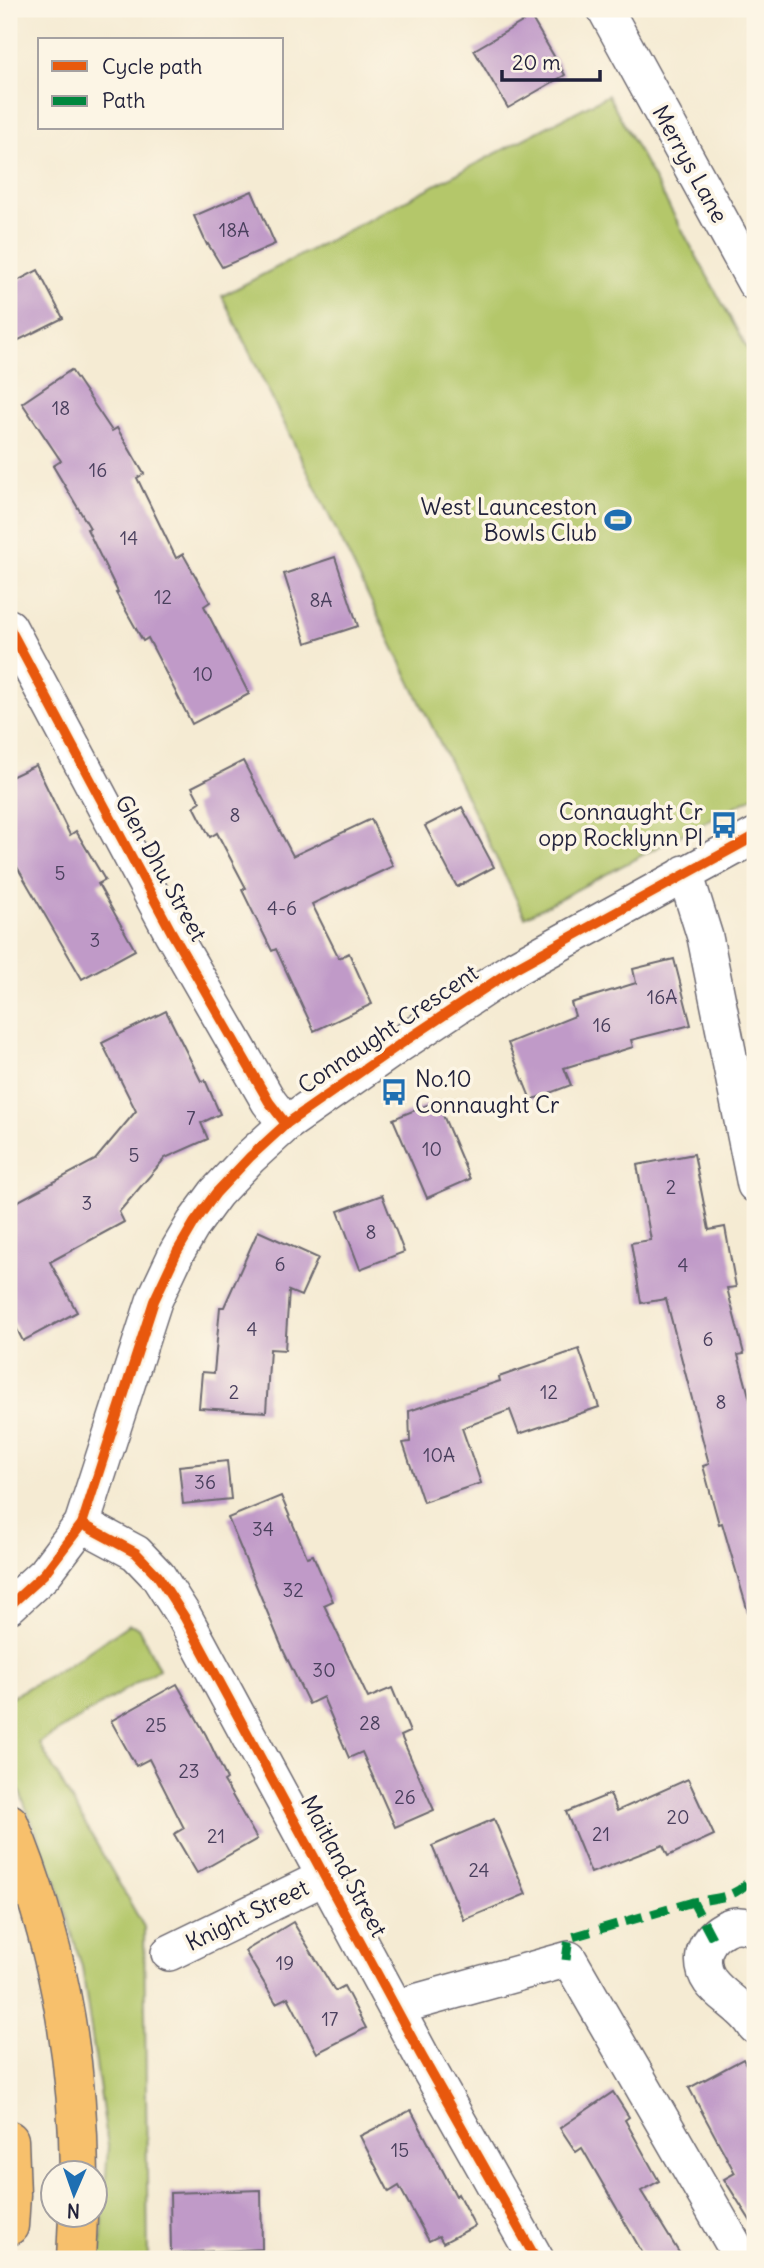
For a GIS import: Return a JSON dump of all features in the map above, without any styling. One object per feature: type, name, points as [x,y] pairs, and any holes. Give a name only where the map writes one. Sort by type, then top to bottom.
[{"type":"highway","points":[[9,1823],[44,1920],[61,1983],[73,2056],[79,2120],[79,2160]]},
{"type":"highway","points":[[9,2140],[9,2226]]},
{"type":"highway","points":[[75,2259],[78,2230]]},
{"type":"street","name":"Merrys Lane","points":[[606,9],[755,283]]},
{"type":"street","name":"Glen Dhu Street","points":[[9,627],[172,933],[269,1102],[286,1124]]},
{"type":"street","name":"Connaught Crescent","points":[[9,1606],[44,1574],[82,1524],[154,1301],[194,1223],[216,1193],[250,1157],[286,1124],[515,968],[755,836]]},
{"type":"street","points":[[685,873],[705,937],[755,1185]]},
{"type":"street","name":"Maitland Street","points":[[82,1524],[136,1553],[162,1582],[185,1618],[421,2055],[536,2259]]},
{"type":"street","name":"Knight Street","points":[[169,1953],[325,1877]]},
{"type":"street","points":[[755,1929],[746,1924],[730,1926],[716,1933],[706,1945],[703,1961],[705,1975],[714,1987],[750,2016],[755,2026]]},
{"type":"street","points":[[397,2007],[569,1959],[742,2259]]},
{"type":"green space","points":[[608,95],[755,363],[755,796],[525,917],[222,296]]},
{"type":"green space","points":[[129,1624],[138,1627],[159,1669],[39,1743],[144,1927],[148,2259],[100,2259],[102,2230],[108,2230],[108,2146],[82,1967],[57,1883],[9,1766],[9,1698],[67,1666]]},
{"type":"building","points":[[531,17],[565,75],[508,108],[474,50]]},
{"type":"building","points":[[252,191],[275,244],[222,267],[207,245],[194,216]]},
{"type":"building","points":[[38,270],[63,318],[9,345],[9,285]]},
{"type":"building","points":[[71,370],[112,431],[117,428],[144,474],[137,478],[176,558],[183,554],[210,602],[204,606],[249,694],[192,724],[148,638],[143,641],[116,593],[118,592],[87,529],[90,528],[53,466],[61,461],[22,403]]},
{"type":"building","points":[[335,557],[358,626],[306,643],[284,574]]},
{"type":"building","points":[[243,761],[293,856],[371,819],[393,866],[312,904],[339,958],[349,953],[372,1004],[314,1031],[276,949],[272,951],[242,890],[246,888],[217,833],[210,837],[194,806],[200,802],[192,787]]},
{"type":"building","points":[[36,765],[70,835],[76,831],[105,880],[98,884],[135,950],[82,979],[9,853],[9,778]]},
{"type":"building","points":[[462,807],[494,867],[457,887],[425,826]]},
{"type":"building","points":[[674,959],[691,1025],[631,1040],[633,1047],[564,1068],[571,1085],[531,1100],[508,1043],[575,1016],[571,1003],[636,983],[633,969]]},
{"type":"building","points":[[166,1011],[201,1081],[205,1080],[220,1114],[201,1123],[208,1139],[165,1158],[119,1212],[124,1222],[50,1262],[77,1312],[23,1341],[9,1314],[9,1206],[95,1160],[136,1111],[102,1043]]},
{"type":"building","points":[[437,1101],[470,1179],[427,1198],[393,1119]]},
{"type":"building","points":[[694,1154],[709,1230],[725,1227],[736,1287],[727,1288],[744,1354],[738,1355],[755,1418],[755,1611],[748,1612],[703,1466],[709,1464],[666,1299],[641,1303],[631,1243],[651,1240],[637,1165]]},
{"type":"building","points":[[382,1195],[404,1252],[360,1269],[338,1211]]},
{"type":"building","points":[[258,1231],[318,1258],[301,1296],[289,1291],[285,1350],[270,1349],[266,1412],[199,1408],[202,1372],[214,1373],[220,1307],[224,1307]]},
{"type":"building","points":[[579,1349],[599,1407],[519,1434],[510,1410],[462,1428],[481,1483],[423,1502],[403,1443],[410,1442],[409,1411],[500,1381],[499,1377]]},
{"type":"building","points":[[227,1461],[231,1499],[183,1504],[179,1466]]},
{"type":"building","points":[[281,1496],[307,1557],[313,1555],[333,1601],[324,1605],[368,1698],[392,1688],[410,1732],[401,1736],[434,1810],[395,1827],[362,1752],[349,1758],[323,1697],[309,1704],[284,1652],[228,1518]]},
{"type":"building","points":[[177,1684],[206,1735],[227,1779],[224,1781],[257,1839],[197,1873],[174,1834],[184,1828],[149,1759],[136,1766],[111,1721]]},
{"type":"building","points":[[688,1779],[714,1835],[668,1856],[663,1845],[591,1873],[566,1812],[610,1794],[617,1811]]},
{"type":"building","points":[[494,1819],[526,1894],[464,1920],[432,1846]]},
{"type":"building","points":[[293,1922],[335,1991],[344,1986],[366,2028],[317,2053],[288,1997],[276,2003],[245,1951]]},
{"type":"building","points":[[743,2059],[755,2081],[755,2228],[724,2179],[735,2173],[689,2088]]},
{"type":"building","points":[[613,2092],[629,2117],[625,2120],[659,2181],[641,2191],[683,2259],[646,2259],[582,2148],[576,2152],[560,2128]]},
{"type":"building","points":[[411,2110],[456,2196],[458,2194],[475,2226],[443,2243],[439,2236],[429,2241],[399,2186],[389,2192],[360,2136]]},
{"type":"building","points":[[261,2190],[262,2249],[171,2253],[170,2193]]},
{"type":"marked path","points":[[712,1938],[693,1902],[735,1893],[755,1874]]},
{"type":"marked path","points":[[566,1960],[569,1938],[693,1902]]},
{"type":"cycle path","points":[[9,627],[172,933],[269,1102],[286,1124]]},
{"type":"cycle path","points":[[9,1606],[44,1574],[82,1524],[154,1301],[194,1223],[216,1193],[250,1157],[286,1124],[515,968],[755,836]]},
{"type":"cycle path","points":[[82,1524],[136,1553],[158,1576],[185,1618],[421,2055],[536,2259]]},
{"type":"place","name":"West Launceston Bowls Club","points":[[618,520]]},
{"type":"place","name":"Connaught Cr opp Rocklynn Pl","points":[[724,825]]},
{"type":"place","name":"No.10 Connaught Cr","points":[[394,1092]]}]
